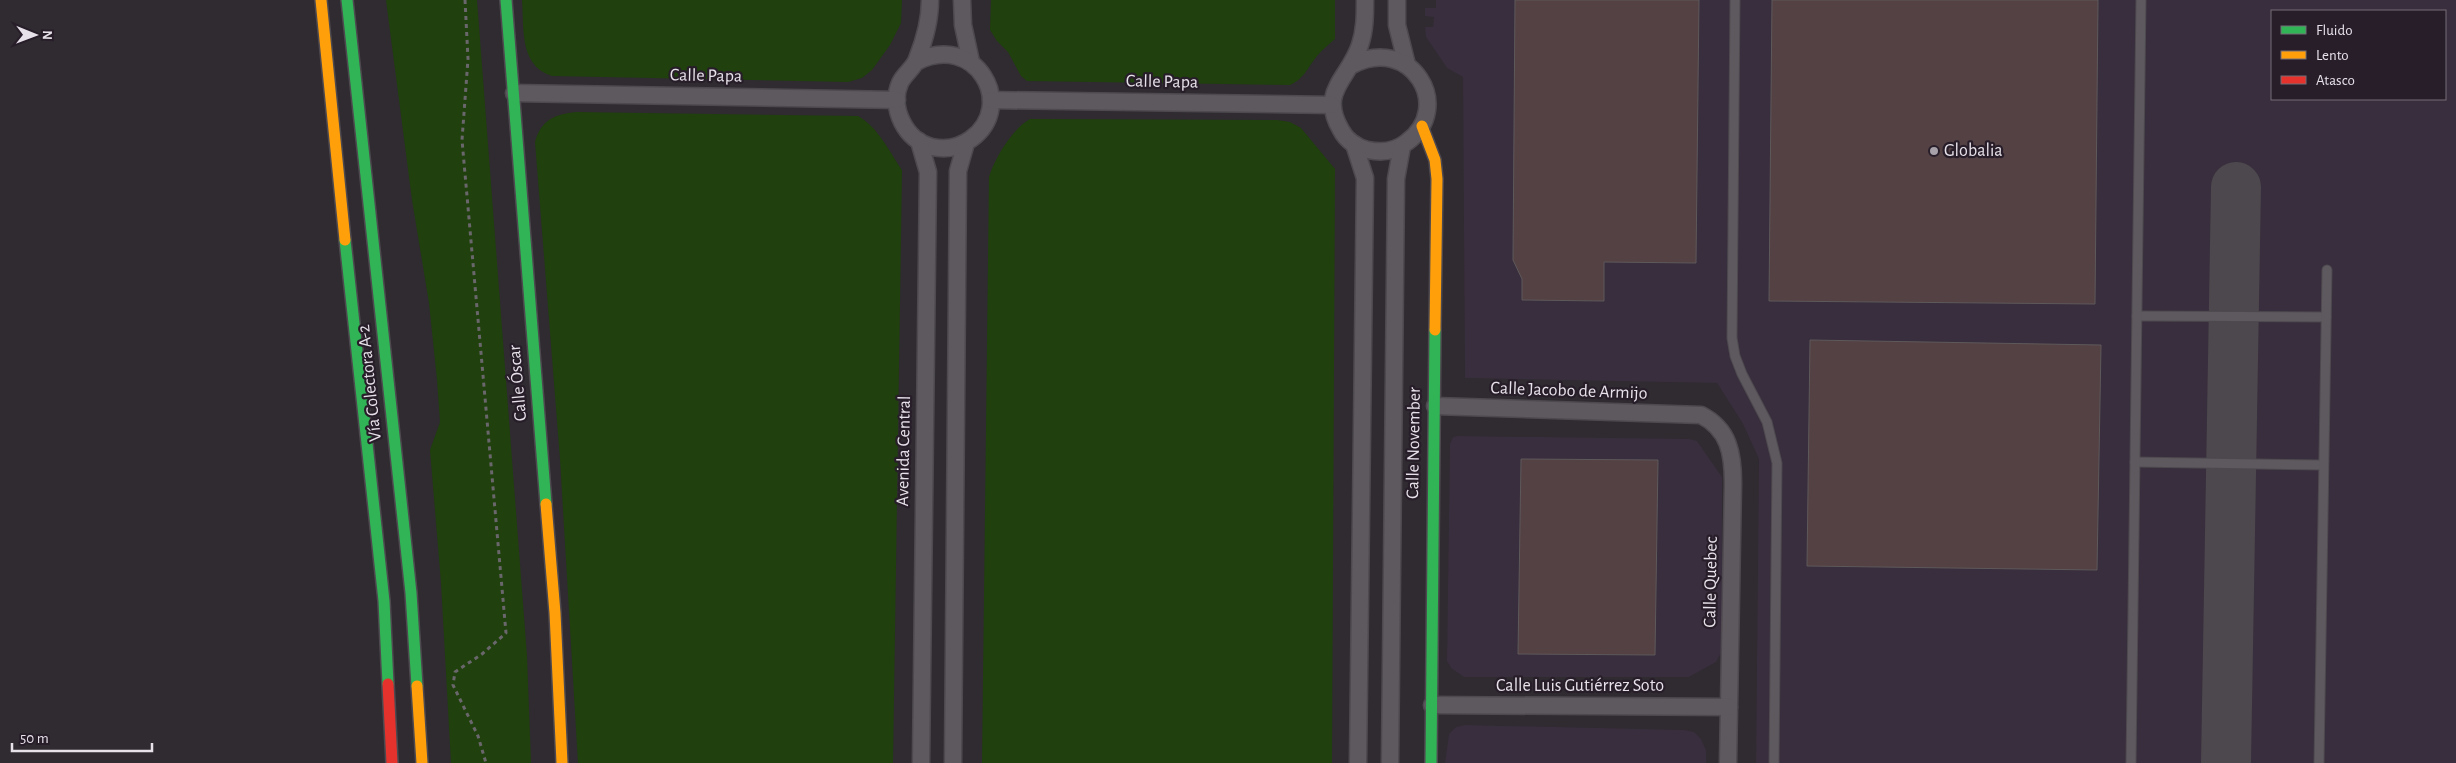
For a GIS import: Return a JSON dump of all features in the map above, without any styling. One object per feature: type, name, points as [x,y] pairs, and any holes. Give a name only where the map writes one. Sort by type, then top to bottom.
[{"type":"main road","name":"Vía Colectora A-2","points":[[321,0],[330,107],[384,601],[392,763]]},
{"type":"main road","name":"Vía Colectora A-2","points":[[347,0],[410,593],[422,763]]},
{"type":"main road","name":"Calle Óscar","points":[[506,0],[555,614],[562,763]]},
{"type":"main road","name":"Calle November","points":[[1422,126],[1435,160],[1437,179],[1431,763]]},
{"type":"street","points":[[916,62],[929,24],[930,0]]},
{"type":"street","points":[[962,0],[963,26],[972,62]]},
{"type":"street","points":[[1352,65],[1364,26],[1365,0]]},
{"type":"street","points":[[1397,0],[1397,25],[1407,65]]},
{"type":"street","points":[[938,54],[950,54],[972,62],[982,72],[988,85],[991,100],[985,125],[977,135],[966,143],[954,147],[930,146],[918,141],[907,130],[899,116],[897,100],[899,85],[906,72],[916,62],[938,54]]},
{"type":"street","points":[[1386,57],[1407,65],[1424,86],[1427,99],[1426,113],[1422,126],[1414,137],[1402,146],[1378,152],[1354,144],[1343,134],[1335,120],[1332,105],[1334,90],[1342,76],[1352,65],[1368,58],[1386,57]]},
{"type":"street","name":"Calle Papa","points":[[514,93],[897,100]]},
{"type":"street","name":"Calle Papa","points":[[991,100],[1332,105]]},
{"type":"street","name":"Avenida Central","points":[[918,141],[928,172],[921,763]]},
{"type":"street","points":[[953,763],[958,171],[966,143]]},
{"type":"street","points":[[1354,144],[1365,178],[1358,763]]},
{"type":"street","name":"Calle November","points":[[1390,763],[1396,179],[1402,146]]},
{"type":"street","name":"Calle Jacobo de Armijo","points":[[1435,406],[1701,415]]},
{"type":"street","name":"Calle Quebec","points":[[1701,415],[1712,421],[1722,431],[1733,461],[1728,763]]},
{"type":"street","name":"Calle Luis Gutiérrez Soto","points":[[1432,705],[1729,707]]},
{"type":"lane","points":[[1735,0],[1732,338],[1735,356],[1767,422],[1777,464],[1774,763]]},
{"type":"lane","points":[[2131,763],[2140,0]]},
{"type":"lane","points":[[2319,763],[2327,270]]},
{"type":"lane","points":[[2137,316],[2326,317]]},
{"type":"lane","points":[[2135,462],[2324,465]]},
{"type":"path","points":[[465,0],[468,59],[462,140],[506,632],[482,654],[454,672],[453,685],[478,736],[486,763]]},
{"type":"shaded area","points":[[1436,0],[2456,0],[2456,763],[1756,763],[1759,459],[1743,424],[1717,383],[1465,378],[1463,77],[1447,68],[1426,37],[1425,27],[1433,27],[1434,17],[1425,16],[1425,8],[1436,8]]},
{"type":"shaded area","points":[[1453,437],[1689,439],[1697,441],[1722,477],[1722,651],[1716,662],[1689,677],[1464,677],[1451,668],[1447,661],[1450,444]]},
{"type":"shaded area","points":[[1465,725],[1684,730],[1694,732],[1701,739],[1706,750],[1706,763],[1445,763],[1449,734],[1456,727]]},
{"type":"green space","points":[[386,0],[477,0],[527,656],[531,763],[451,763],[441,583],[430,450],[440,422],[437,380],[429,303],[412,200]]},
{"type":"green space","points":[[522,0],[902,0],[901,23],[890,45],[872,70],[862,78],[848,82],[552,76],[541,71],[534,64],[525,45]]},
{"type":"green space","points":[[991,0],[1335,0],[1335,39],[1319,54],[1302,76],[1290,85],[1027,81],[1021,76],[1008,52],[997,41],[990,30]]},
{"type":"green space","points":[[576,112],[858,116],[877,133],[902,170],[893,763],[578,763],[560,459],[535,142],[545,123],[562,114]]},
{"type":"green space","points":[[1030,119],[1277,120],[1290,122],[1301,128],[1335,169],[1332,763],[982,763],[989,177],[1005,145],[1017,129]]},
{"type":"building","points":[[1515,0],[1699,0],[1696,263],[1604,262],[1604,301],[1522,300],[1522,279],[1513,260]]},
{"type":"building","name":"Globalia","points":[[1772,0],[2098,0],[2095,304],[1769,301]]},
{"type":"building","points":[[1810,340],[2101,345],[2097,570],[1807,566]]},
{"type":"building","points":[[1521,459],[1658,460],[1655,655],[1518,654]]},
{"type":"taxiway","points":[[2226,763],[2236,187]]},
{"type":"traffic: fast","points":[[347,0],[411,593],[417,686]]},
{"type":"traffic: fast","points":[[506,0],[546,504]]},
{"type":"traffic: fast","points":[[345,240],[384,601],[388,684]]},
{"type":"traffic: fast","points":[[1431,763],[1435,330]]},
{"type":"traffic: slow","points":[[321,0],[345,240]]},
{"type":"traffic: slow","points":[[1422,126],[1435,160],[1437,179],[1435,330]]},
{"type":"traffic: slow","points":[[546,504],[555,613],[562,763]]},
{"type":"traffic: slow","points":[[417,686],[422,763]]},
{"type":"traffic: jam","points":[[388,684],[392,763]]},
{"type":"place","name":"Globalia","points":[[1934,151]]}]
